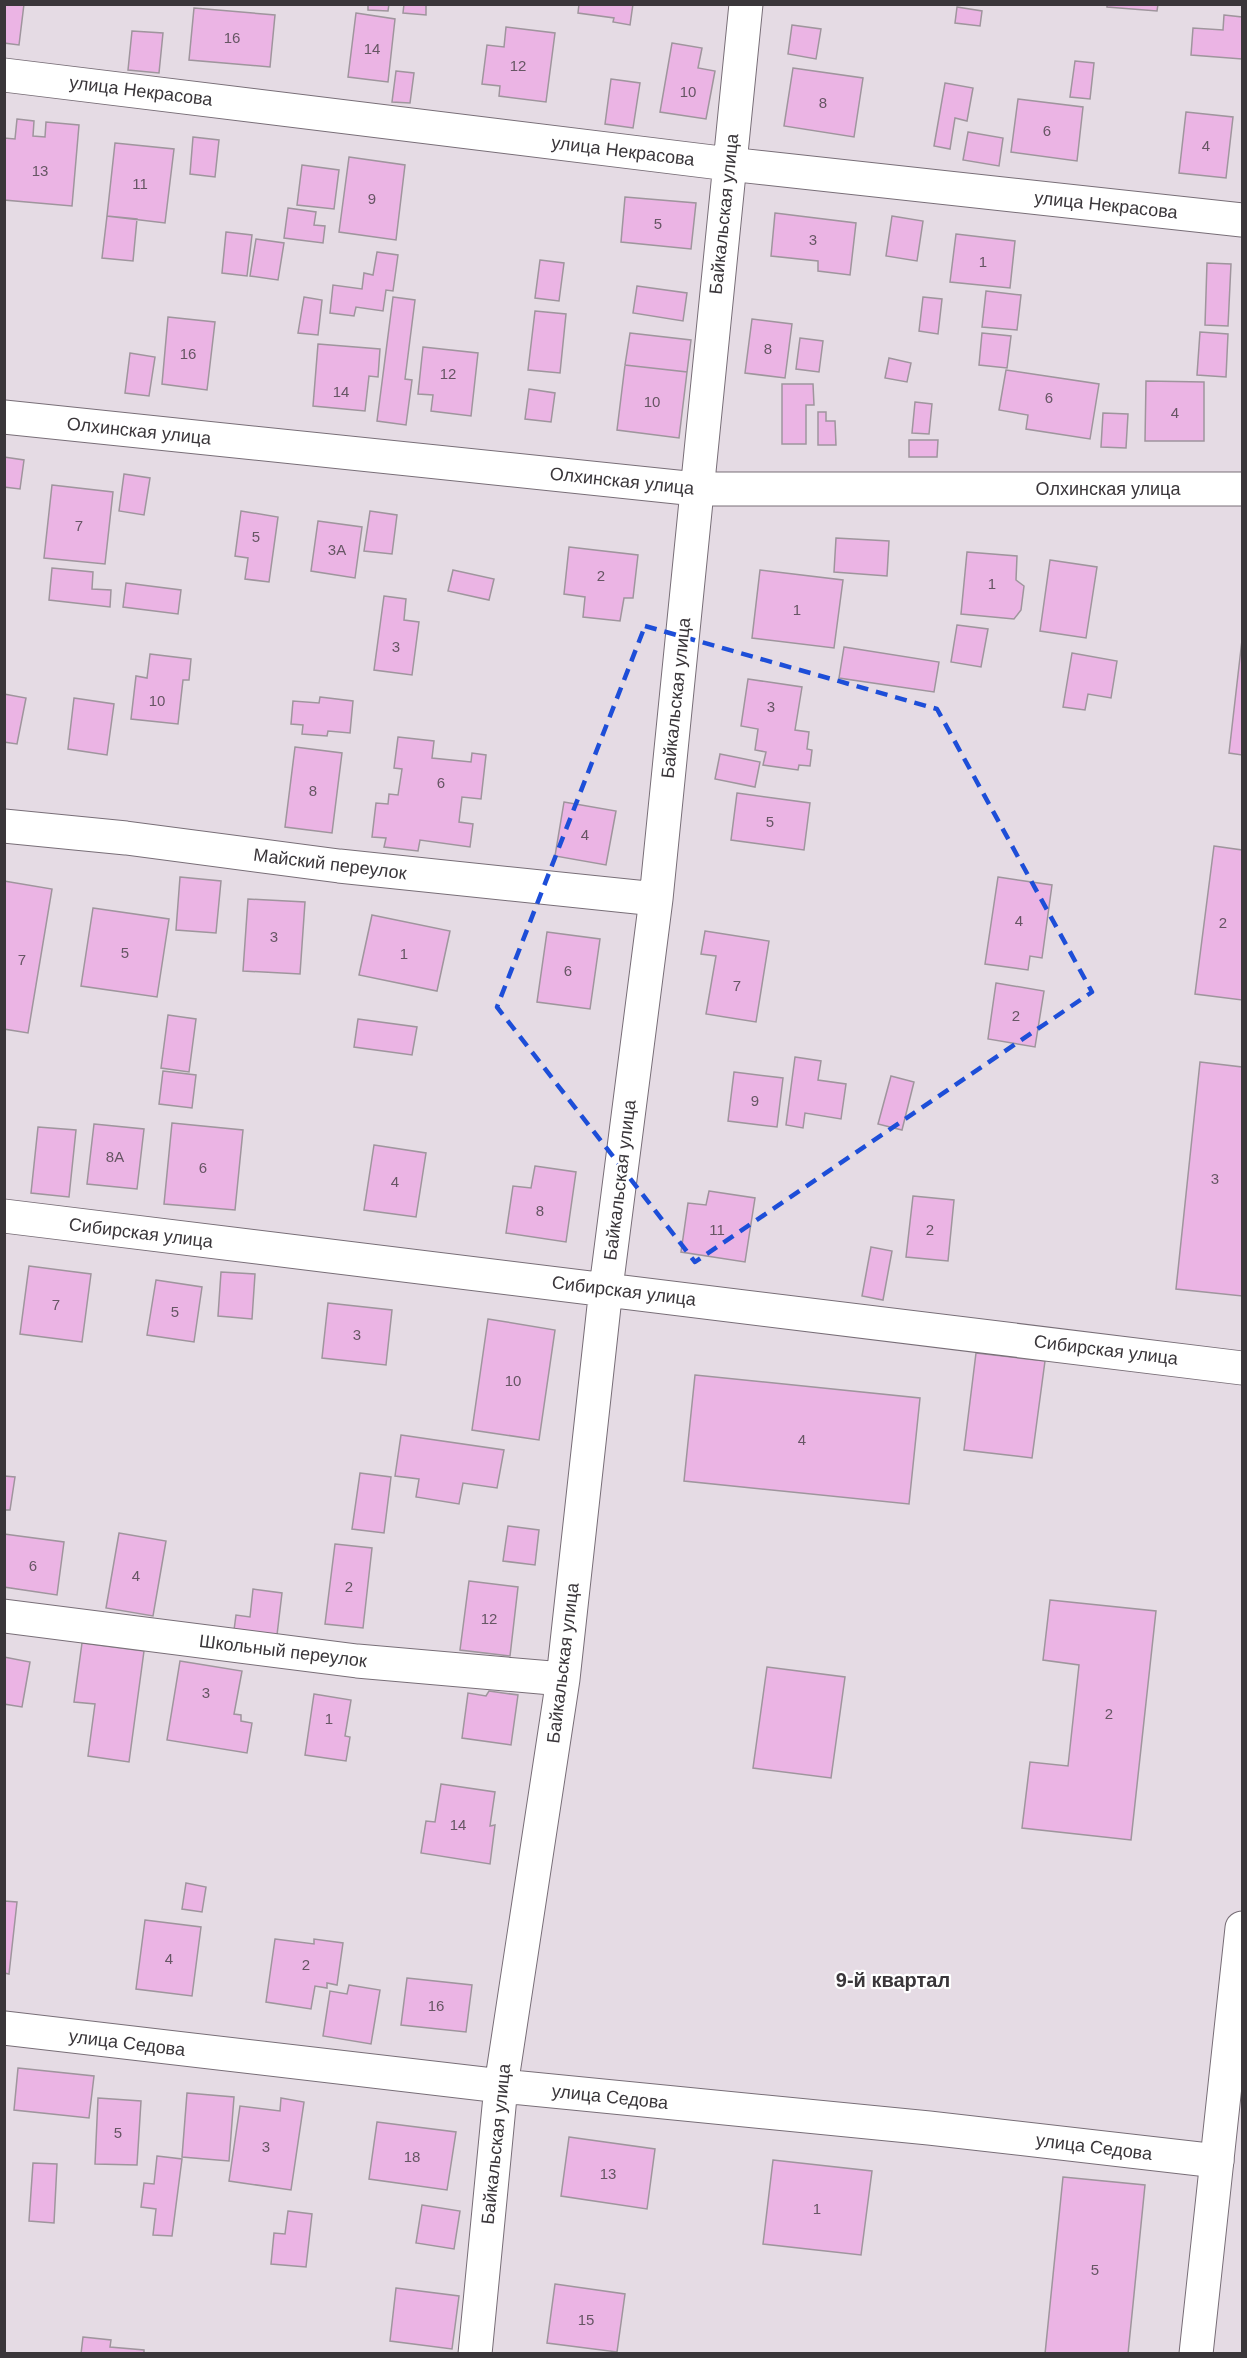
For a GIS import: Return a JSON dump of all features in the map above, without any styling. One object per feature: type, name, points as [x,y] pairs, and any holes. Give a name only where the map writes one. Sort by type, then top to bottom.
[{"type":"street","name":"Байкальская улица","points":[[475,2354],[501,2086],[563,1679],[606,1288],[657,898],[746,4]]},
{"type":"street","name":"улица Некрасова","points":[[4,75],[729,164],[1242,219]]},
{"type":"street","name":"Олхинская улица","points":[[4,417],[696,489],[1242,489]]},
{"type":"street","name":"Майский переулок","points":[[4,826],[126,838],[339,866],[657,898]]},
{"type":"street","name":"Сибирская улица","points":[[4,1216],[606,1288],[1242,1368]]},
{"type":"street","name":"Школьный переулок","points":[[4,1616],[357,1661],[563,1679]]},
{"type":"street","points":[[1196,2354],[1242,1928]]},
{"type":"street","name":"улица Седова","points":[[4,2028],[501,2086],[928,2128],[1217,2161]]},
{"type":"highlighted area","points":[[645,626],[937,709],[1092,992],[695,1262],[497,1007]]},
{"type":"building","points":[[4,4],[24,4],[19,45],[4,43]]},
{"type":"building","points":[[368,4],[389,4],[388,11],[368,10]]},
{"type":"building","points":[[404,4],[426,4],[426,15],[403,13]]},
{"type":"building","points":[[579,4],[633,4],[630,25],[613,22],[614,18],[578,13]]},
{"type":"building","points":[[1107,4],[1158,4],[1157,11],[1107,7]]},
{"type":"building","points":[[957,7],[982,11],[980,26],[955,23]]},
{"type":"building","points":[[194,8],[275,15],[270,67],[189,60]]},
{"type":"building","points":[[356,13],[395,19],[388,82],[348,77]]},
{"type":"building","points":[[1224,15],[1242,17],[1242,59],[1191,55],[1193,28],[1223,30]]},
{"type":"building","points":[[792,25],[821,29],[816,59],[788,54]]},
{"type":"building","points":[[506,27],[555,33],[546,102],[499,96],[500,86],[482,84],[487,45],[504,47]]},
{"type":"building","points":[[132,31],[163,33],[159,73],[128,70]]},
{"type":"building","points":[[672,43],[702,48],[698,68],[715,71],[706,119],[660,112]]},
{"type":"building","points":[[1075,61],[1094,63],[1090,99],[1070,97]]},
{"type":"building","points":[[793,68],[863,78],[854,137],[784,126]]},
{"type":"building","points":[[396,71],[414,73],[410,103],[392,102]]},
{"type":"building","points":[[611,79],[640,83],[633,128],[605,124]]},
{"type":"building","points":[[945,83],[973,88],[967,121],[955,118],[950,149],[934,146]]},
{"type":"building","points":[[1018,99],[1083,107],[1077,161],[1011,152]]},
{"type":"building","points":[[1186,112],[1233,117],[1226,178],[1179,173]]},
{"type":"building","points":[[17,119],[34,121],[33,136],[45,137],[46,122],[79,125],[72,206],[4,200],[4,138],[15,139]]},
{"type":"building","points":[[968,132],[1003,138],[999,166],[963,160]]},
{"type":"building","points":[[193,137],[219,140],[215,177],[190,174]]},
{"type":"building","points":[[115,143],[174,149],[165,223],[107,216]]},
{"type":"building","points":[[349,157],[405,165],[396,240],[339,232]]},
{"type":"building","points":[[302,165],[339,170],[334,209],[297,205]]},
{"type":"building","points":[[625,197],[696,203],[691,249],[621,242]]},
{"type":"building","points":[[288,208],[316,212],[314,225],[325,226],[323,243],[284,238]]},
{"type":"building","points":[[775,213],[856,223],[850,275],[818,271],[818,261],[771,256]]},
{"type":"building","points":[[107,216],[137,219],[133,261],[102,258]]},
{"type":"building","points":[[892,216],[923,221],[917,261],[886,256]]},
{"type":"building","points":[[226,232],[252,235],[247,276],[222,273]]},
{"type":"building","points":[[956,234],[1015,241],[1010,288],[950,282]]},
{"type":"building","points":[[256,239],[284,243],[278,280],[250,276]]},
{"type":"building","points":[[377,252],[398,255],[393,291],[386,290],[383,311],[356,307],[354,316],[330,313],[333,285],[362,289],[364,273],[373,275]]},
{"type":"building","points":[[540,260],[564,263],[559,301],[535,298]]},
{"type":"building","points":[[1207,263],[1231,264],[1228,326],[1205,325]]},
{"type":"building","points":[[637,286],[687,293],[683,321],[633,313]]},
{"type":"building","points":[[986,291],[1021,295],[1017,330],[982,327]]},
{"type":"building","points":[[304,297],[322,300],[318,335],[298,333]]},
{"type":"building","points":[[393,297],[415,300],[405,379],[412,380],[406,425],[377,421]]},
{"type":"building","points":[[923,297],[942,299],[938,334],[919,331]]},
{"type":"building","points":[[535,311],[566,314],[560,373],[528,370]]},
{"type":"building","points":[[168,317],[215,322],[207,390],[162,384]]},
{"type":"building","points":[[752,319],[792,324],[785,378],[745,373]]},
{"type":"building","points":[[1200,332],[1228,334],[1226,377],[1197,375]]},
{"type":"building","points":[[630,333],[691,340],[687,372],[625,365]]},
{"type":"building","points":[[982,333],[1011,336],[1007,368],[979,365]]},
{"type":"building","points":[[800,338],[823,341],[819,372],[796,369]]},
{"type":"building","points":[[318,344],[380,349],[378,377],[369,376],[365,411],[313,406]]},
{"type":"building","points":[[423,347],[478,353],[471,416],[431,411],[433,395],[418,394]]},
{"type":"building","points":[[130,353],[155,357],[149,396],[125,393]]},
{"type":"building","points":[[889,358],[911,363],[907,382],[885,378]]},
{"type":"building","points":[[625,365],[687,372],[679,438],[617,430]]},
{"type":"building","points":[[1006,370],[1099,384],[1090,439],[1026,429],[1028,415],[999,410]]},
{"type":"building","points":[[1146,381],[1204,382],[1204,441],[1145,441]]},
{"type":"building","points":[[782,384],[813,384],[814,405],[806,405],[806,444],[782,444]]},
{"type":"building","points":[[529,389],[555,393],[551,422],[525,419]]},
{"type":"building","points":[[915,402],[932,404],[929,434],[912,433]]},
{"type":"building","points":[[818,412],[826,412],[826,421],[835,421],[836,445],[818,445]]},
{"type":"building","points":[[1103,413],[1128,414],[1126,448],[1101,447]]},
{"type":"building","points":[[909,440],[938,440],[937,457],[909,457]]},
{"type":"building","points":[[4,457],[24,460],[20,489],[4,487]]},
{"type":"building","points":[[124,474],[150,478],[144,515],[119,511]]},
{"type":"building","points":[[52,485],[113,492],[105,564],[44,558]]},
{"type":"building","points":[[241,511],[278,517],[269,582],[245,579],[248,558],[235,556]]},
{"type":"building","points":[[370,511],[397,515],[392,554],[364,551]]},
{"type":"building","points":[[318,521],[362,527],[355,578],[311,571]]},
{"type":"building","points":[[836,538],[889,541],[887,576],[834,572]]},
{"type":"building","points":[[569,547],[638,555],[633,598],[624,598],[620,621],[583,617],[585,597],[564,594]]},
{"type":"building","points":[[967,552],[1017,556],[1016,580],[1024,586],[1021,610],[1014,619],[961,614]]},
{"type":"building","points":[[1050,560],[1097,567],[1086,638],[1040,631]]},
{"type":"building","points":[[52,568],[93,572],[92,589],[111,590],[110,607],[49,600]]},
{"type":"building","points":[[453,570],[494,579],[489,600],[448,591]]},
{"type":"building","points":[[760,570],[843,580],[834,648],[752,638]]},
{"type":"building","points":[[126,583],[181,590],[178,614],[123,607]]},
{"type":"building","points":[[384,596],[406,599],[404,620],[419,622],[412,675],[374,670]]},
{"type":"building","points":[[957,625],[988,629],[981,667],[951,662]]},
{"type":"building","points":[[1242,640],[1242,755],[1229,753]]},
{"type":"building","points":[[844,647],[939,662],[934,692],[839,678]]},
{"type":"building","points":[[1072,653],[1117,661],[1111,698],[1088,694],[1085,710],[1063,707]]},
{"type":"building","points":[[150,654],[191,659],[189,680],[183,680],[178,724],[131,719],[136,676],[147,678]]},
{"type":"building","points":[[748,679],[802,687],[795,730],[809,732],[807,749],[812,750],[810,766],[799,765],[798,770],[763,765],[766,752],[755,750],[758,729],[741,726]]},
{"type":"building","points":[[4,694],[26,698],[17,744],[4,742]]},
{"type":"building","points":[[320,697],[353,701],[350,733],[328,731],[327,736],[302,734],[303,725],[291,724],[293,701],[319,703]]},
{"type":"building","points":[[74,698],[114,704],[107,755],[68,749]]},
{"type":"building","points":[[398,737],[434,741],[432,758],[471,762],[472,753],[486,755],[481,799],[462,797],[459,822],[473,824],[470,847],[420,840],[418,851],[384,847],[386,838],[372,837],[376,803],[388,804],[389,794],[398,795],[402,769],[394,768]]},
{"type":"building","points":[[295,747],[342,753],[332,833],[285,827]]},
{"type":"building","points":[[720,754],[760,762],[755,787],[715,779]]},
{"type":"building","points":[[737,793],[810,803],[804,850],[731,840]]},
{"type":"building","points":[[564,802],[616,811],[606,865],[555,856]]},
{"type":"building","points":[[1214,846],[1242,850],[1242,1000],[1195,994]]},
{"type":"building","points":[[180,877],[221,881],[216,933],[176,930]]},
{"type":"building","points":[[998,877],[1052,885],[1042,958],[1030,956],[1028,970],[985,964]]},
{"type":"building","points":[[4,881],[52,889],[28,1033],[4,1029]]},
{"type":"building","points":[[248,899],[305,902],[300,974],[243,971]]},
{"type":"building","points":[[93,908],[169,919],[157,997],[81,986]]},
{"type":"building","points":[[372,915],[450,931],[437,991],[359,975]]},
{"type":"building","points":[[705,931],[769,941],[756,1022],[706,1014],[716,956],[701,954]]},
{"type":"building","points":[[547,932],[600,939],[590,1009],[537,1002]]},
{"type":"building","points":[[996,983],[1044,991],[1035,1047],[988,1039]]},
{"type":"building","points":[[168,1015],[196,1019],[189,1072],[161,1068]]},
{"type":"building","points":[[358,1019],[417,1027],[412,1055],[354,1047]]},
{"type":"building","points":[[795,1057],[821,1061],[818,1080],[846,1084],[841,1119],[805,1113],[803,1128],[786,1125]]},
{"type":"building","points":[[1200,1062],[1242,1067],[1242,1296],[1176,1289]]},
{"type":"building","points":[[163,1071],[196,1075],[192,1108],[159,1104]]},
{"type":"building","points":[[734,1072],[783,1078],[777,1127],[728,1121]]},
{"type":"building","points":[[891,1076],[914,1082],[902,1130],[878,1124]]},
{"type":"building","points":[[172,1123],[243,1130],[235,1210],[164,1204]]},
{"type":"building","points":[[94,1124],[144,1129],[137,1189],[87,1184]]},
{"type":"building","points":[[38,1127],[76,1130],[69,1197],[31,1193]]},
{"type":"building","points":[[374,1145],[426,1153],[416,1217],[364,1210]]},
{"type":"building","points":[[535,1166],[576,1172],[566,1242],[506,1233],[513,1186],[531,1188]]},
{"type":"building","points":[[709,1191],[755,1198],[745,1262],[681,1252],[688,1203],[706,1205]]},
{"type":"building","points":[[913,1196],[954,1200],[948,1261],[906,1257]]},
{"type":"building","points":[[871,1247],[892,1251],[883,1300],[862,1296]]},
{"type":"building","points":[[29,1266],[91,1274],[82,1342],[20,1334]]},
{"type":"building","points":[[221,1272],[255,1274],[252,1319],[218,1316]]},
{"type":"building","points":[[156,1280],[202,1287],[194,1342],[147,1335]]},
{"type":"building","points":[[328,1303],[392,1310],[386,1365],[322,1358]]},
{"type":"building","points":[[488,1319],[555,1330],[539,1440],[472,1430]]},
{"type":"building","points":[[976,1353],[1045,1361],[1032,1458],[964,1450]]},
{"type":"building","points":[[695,1375],[920,1398],[909,1504],[684,1481]]},
{"type":"building","points":[[401,1435],[504,1450],[497,1488],[463,1483],[459,1504],[416,1497],[419,1479],[395,1476]]},
{"type":"building","points":[[360,1473],[391,1477],[384,1533],[352,1529]]},
{"type":"building","points":[[4,1476],[15,1477],[10,1510],[4,1510]]},
{"type":"building","points":[[508,1526],[539,1530],[535,1565],[503,1561]]},
{"type":"building","points":[[119,1533],[166,1541],[153,1616],[106,1608]]},
{"type":"building","points":[[4,1534],[64,1542],[57,1595],[4,1587]]},
{"type":"building","points":[[335,1544],[372,1548],[363,1628],[325,1624]]},
{"type":"building","points":[[469,1581],[518,1587],[510,1656],[460,1650]]},
{"type":"building","points":[[253,1589],[282,1593],[277,1635],[234,1630],[236,1615],[250,1617]]},
{"type":"building","points":[[1050,1600],[1156,1611],[1131,1840],[1022,1828],[1030,1762],[1068,1766],[1079,1665],[1043,1660]]},
{"type":"building","points":[[82,1643],[144,1651],[129,1762],[88,1756],[95,1704],[74,1702]]},
{"type":"building","points":[[4,1657],[30,1662],[22,1707],[4,1704]]},
{"type":"building","points":[[180,1661],[242,1671],[234,1714],[241,1715],[241,1721],[252,1723],[247,1753],[167,1740]]},
{"type":"building","points":[[767,1667],[845,1677],[831,1778],[753,1768]]},
{"type":"building","points":[[489,1691],[518,1695],[511,1745],[462,1738],[468,1693],[486,1696]]},
{"type":"building","points":[[314,1694],[351,1700],[345,1736],[350,1737],[346,1761],[305,1755]]},
{"type":"building","points":[[441,1784],[495,1792],[490,1826],[495,1825],[490,1864],[421,1853],[426,1821],[435,1822]]},
{"type":"building","points":[[186,1883],[206,1887],[202,1912],[182,1909]]},
{"type":"building","points":[[4,1901],[17,1902],[9,1974],[4,1973]]},
{"type":"building","points":[[145,1920],[201,1927],[192,1996],[136,1989]]},
{"type":"building","points":[[275,1939],[314,1944],[314,1939],[343,1943],[337,1985],[327,1983],[327,1988],[315,1986],[311,2009],[266,2002]]},
{"type":"building","points":[[407,1978],[472,1985],[466,2032],[401,2025]]},
{"type":"building","points":[[349,1985],[380,1990],[371,2044],[323,2036],[330,1991],[347,1994]]},
{"type":"building","points":[[18,2068],[94,2076],[89,2118],[14,2110]]},
{"type":"building","points":[[187,2093],[234,2097],[229,2161],[182,2157]]},
{"type":"building","points":[[98,2098],[141,2101],[137,2165],[95,2164]]},
{"type":"building","points":[[281,2098],[304,2102],[291,2190],[229,2181],[240,2106],[280,2111]]},
{"type":"building","points":[[377,2122],[456,2132],[447,2190],[369,2179]]},
{"type":"building","points":[[569,2137],[655,2149],[647,2209],[561,2196]]},
{"type":"building","points":[[157,2156],[182,2159],[172,2236],[153,2235],[156,2209],[141,2207],[144,2183],[154,2184]]},
{"type":"building","points":[[773,2160],[872,2171],[861,2255],[763,2244]]},
{"type":"building","points":[[33,2163],[57,2164],[54,2223],[29,2221]]},
{"type":"building","points":[[1063,2177],[1145,2185],[1128,2354],[1045,2354]]},
{"type":"building","points":[[422,2205],[460,2211],[454,2249],[416,2243]]},
{"type":"building","points":[[288,2211],[312,2214],[306,2267],[271,2264],[274,2233],[285,2234]]},
{"type":"building","points":[[555,2284],[625,2294],[617,2352],[547,2343]]},
{"type":"building","points":[[396,2288],[459,2296],[452,2349],[390,2341]]},
{"type":"building","points":[[83,2337],[111,2340],[110,2347],[144,2350],[144,2354],[81,2354]]},
{"type":"district","name":"9-й квартал","points":[[893,1980]]}]
